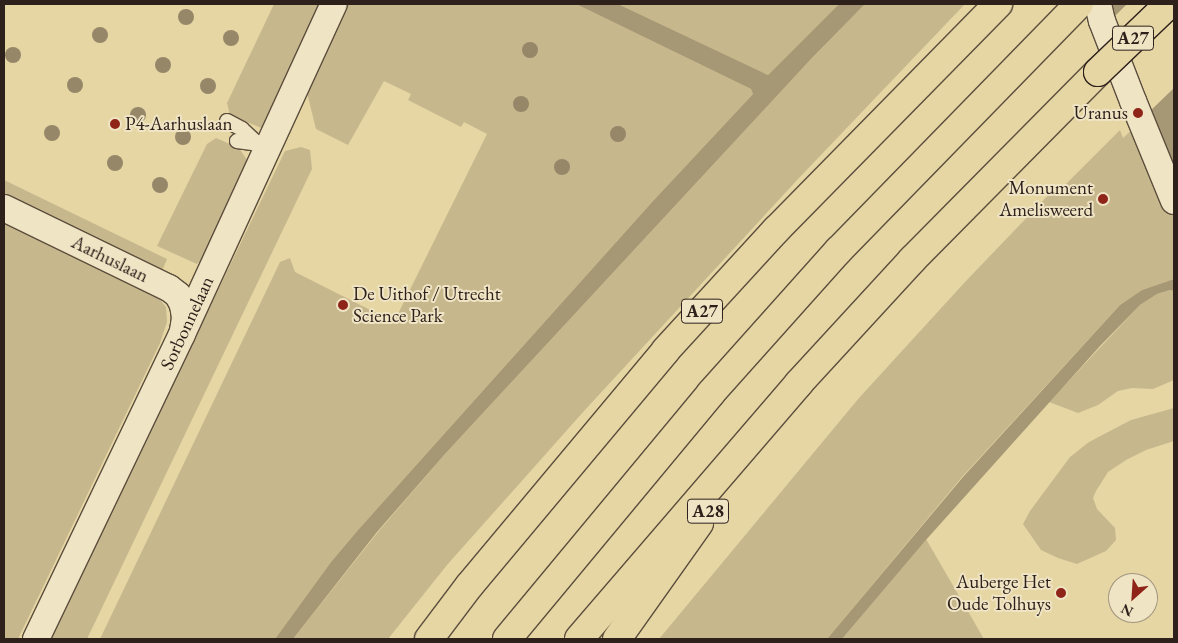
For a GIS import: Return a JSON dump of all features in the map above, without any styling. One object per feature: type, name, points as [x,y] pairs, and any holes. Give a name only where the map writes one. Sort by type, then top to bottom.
[{"type":"highway","name":"A27","points":[[428,639],[469,586],[666,350],[776,230],[998,4]]},
{"type":"highway","name":"A27","points":[[579,639],[799,383],[912,260],[1168,4]]},
{"type":"highway","points":[[507,639],[710,393],[832,258],[1084,5]]},
{"type":"highway","name":"A28","points":[[617,639],[799,383]]},
{"type":"street","name":"Sorbonnelaan","points":[[36,639],[182,334],[263,147],[334,4]]},
{"type":"street","points":[[1084,5],[1130,92],[1174,201]]},
{"type":"street","name":"Aarhuslaan","points":[[4,208],[170,288],[178,295],[183,305],[185,318],[182,334]]},
{"type":"lane","points":[[227,121],[242,129],[263,147]]},
{"type":"lane","points":[[237,141],[263,147]]},
{"type":"shaded area","points":[[274,4],[325,4],[264,129],[230,115],[227,103]]},
{"type":"shaded area","points":[[345,4],[576,4],[751,89],[753,94],[653,201],[358,530],[331,562],[275,639],[100,639],[280,262],[290,258],[295,272],[394,322],[487,134],[464,122],[461,127],[408,100],[411,94],[384,81],[348,145],[316,129],[307,93]]},
{"type":"shaded area","points":[[576,4],[618,4],[768,75],[839,4],[865,4],[811,59],[445,454],[377,532],[293,639],[275,639],[331,562],[358,530],[653,201],[753,94],[751,89]]},
{"type":"shaded area","points":[[618,4],[839,4],[768,75]]},
{"type":"shaded area","points":[[865,4],[965,4],[799,178],[584,411],[447,565],[388,639],[293,639],[378,532],[445,454],[811,59]]},
{"type":"shaded area","points":[[1107,4],[1161,4],[1174,44],[1174,166]]},
{"type":"shaded area","points":[[1137,125],[1174,216],[1174,279],[1142,290],[1120,305],[962,477],[827,639],[659,639],[859,398],[965,282],[1058,185],[1062,188],[1120,130],[1123,138]]},
{"type":"shaded area","points":[[216,138],[239,148],[249,163],[204,257],[197,264],[157,246],[207,144]]},
{"type":"shaded area","points":[[301,147],[310,150],[312,169],[87,639],[50,639],[285,151]]},
{"type":"shaded area","points":[[4,180],[167,259],[162,271],[4,195]]},
{"type":"shaded area","points":[[4,222],[157,296],[166,307],[167,322],[160,343],[18,639],[4,639]]},
{"type":"shaded area","points":[[1174,279],[1174,291],[1170,290],[1157,294],[1140,305],[1100,346],[925,541],[842,639],[827,639],[963,477],[1120,305],[1142,290]]},
{"type":"shaded area","points":[[1170,290],[1174,291],[1174,380],[1153,389],[1132,388],[1118,391],[1098,405],[1078,413],[1049,402],[1140,305],[1157,294]]},
{"type":"shaded area","points":[[1174,408],[1174,441],[1146,450],[1126,460],[1108,472],[1096,491],[1093,498],[1097,509],[1115,528],[1116,540],[1106,551],[1077,564],[1041,550],[1023,524],[1030,511],[1070,457],[1089,442],[1131,420]]},
{"type":"shaded area","points":[[926,539],[984,639],[842,639]]},
{"type":"pier","points":[[1127,4],[1163,4],[1174,36],[1174,88],[1147,114],[1110,21]]},
{"type":"place","name":"Uranus","points":[[1138,113]]},
{"type":"place","name":"P4-Aarhuslaan","points":[[115,124]]},
{"type":"place","name":"Monument Amelisweerd","points":[[1103,199]]},
{"type":"place","name":"De Uithof / Utrecht Science Park","points":[[343,305]]},
{"type":"place","name":"Auberge Het Oude Tolhuys","points":[[1061,593]]}]
